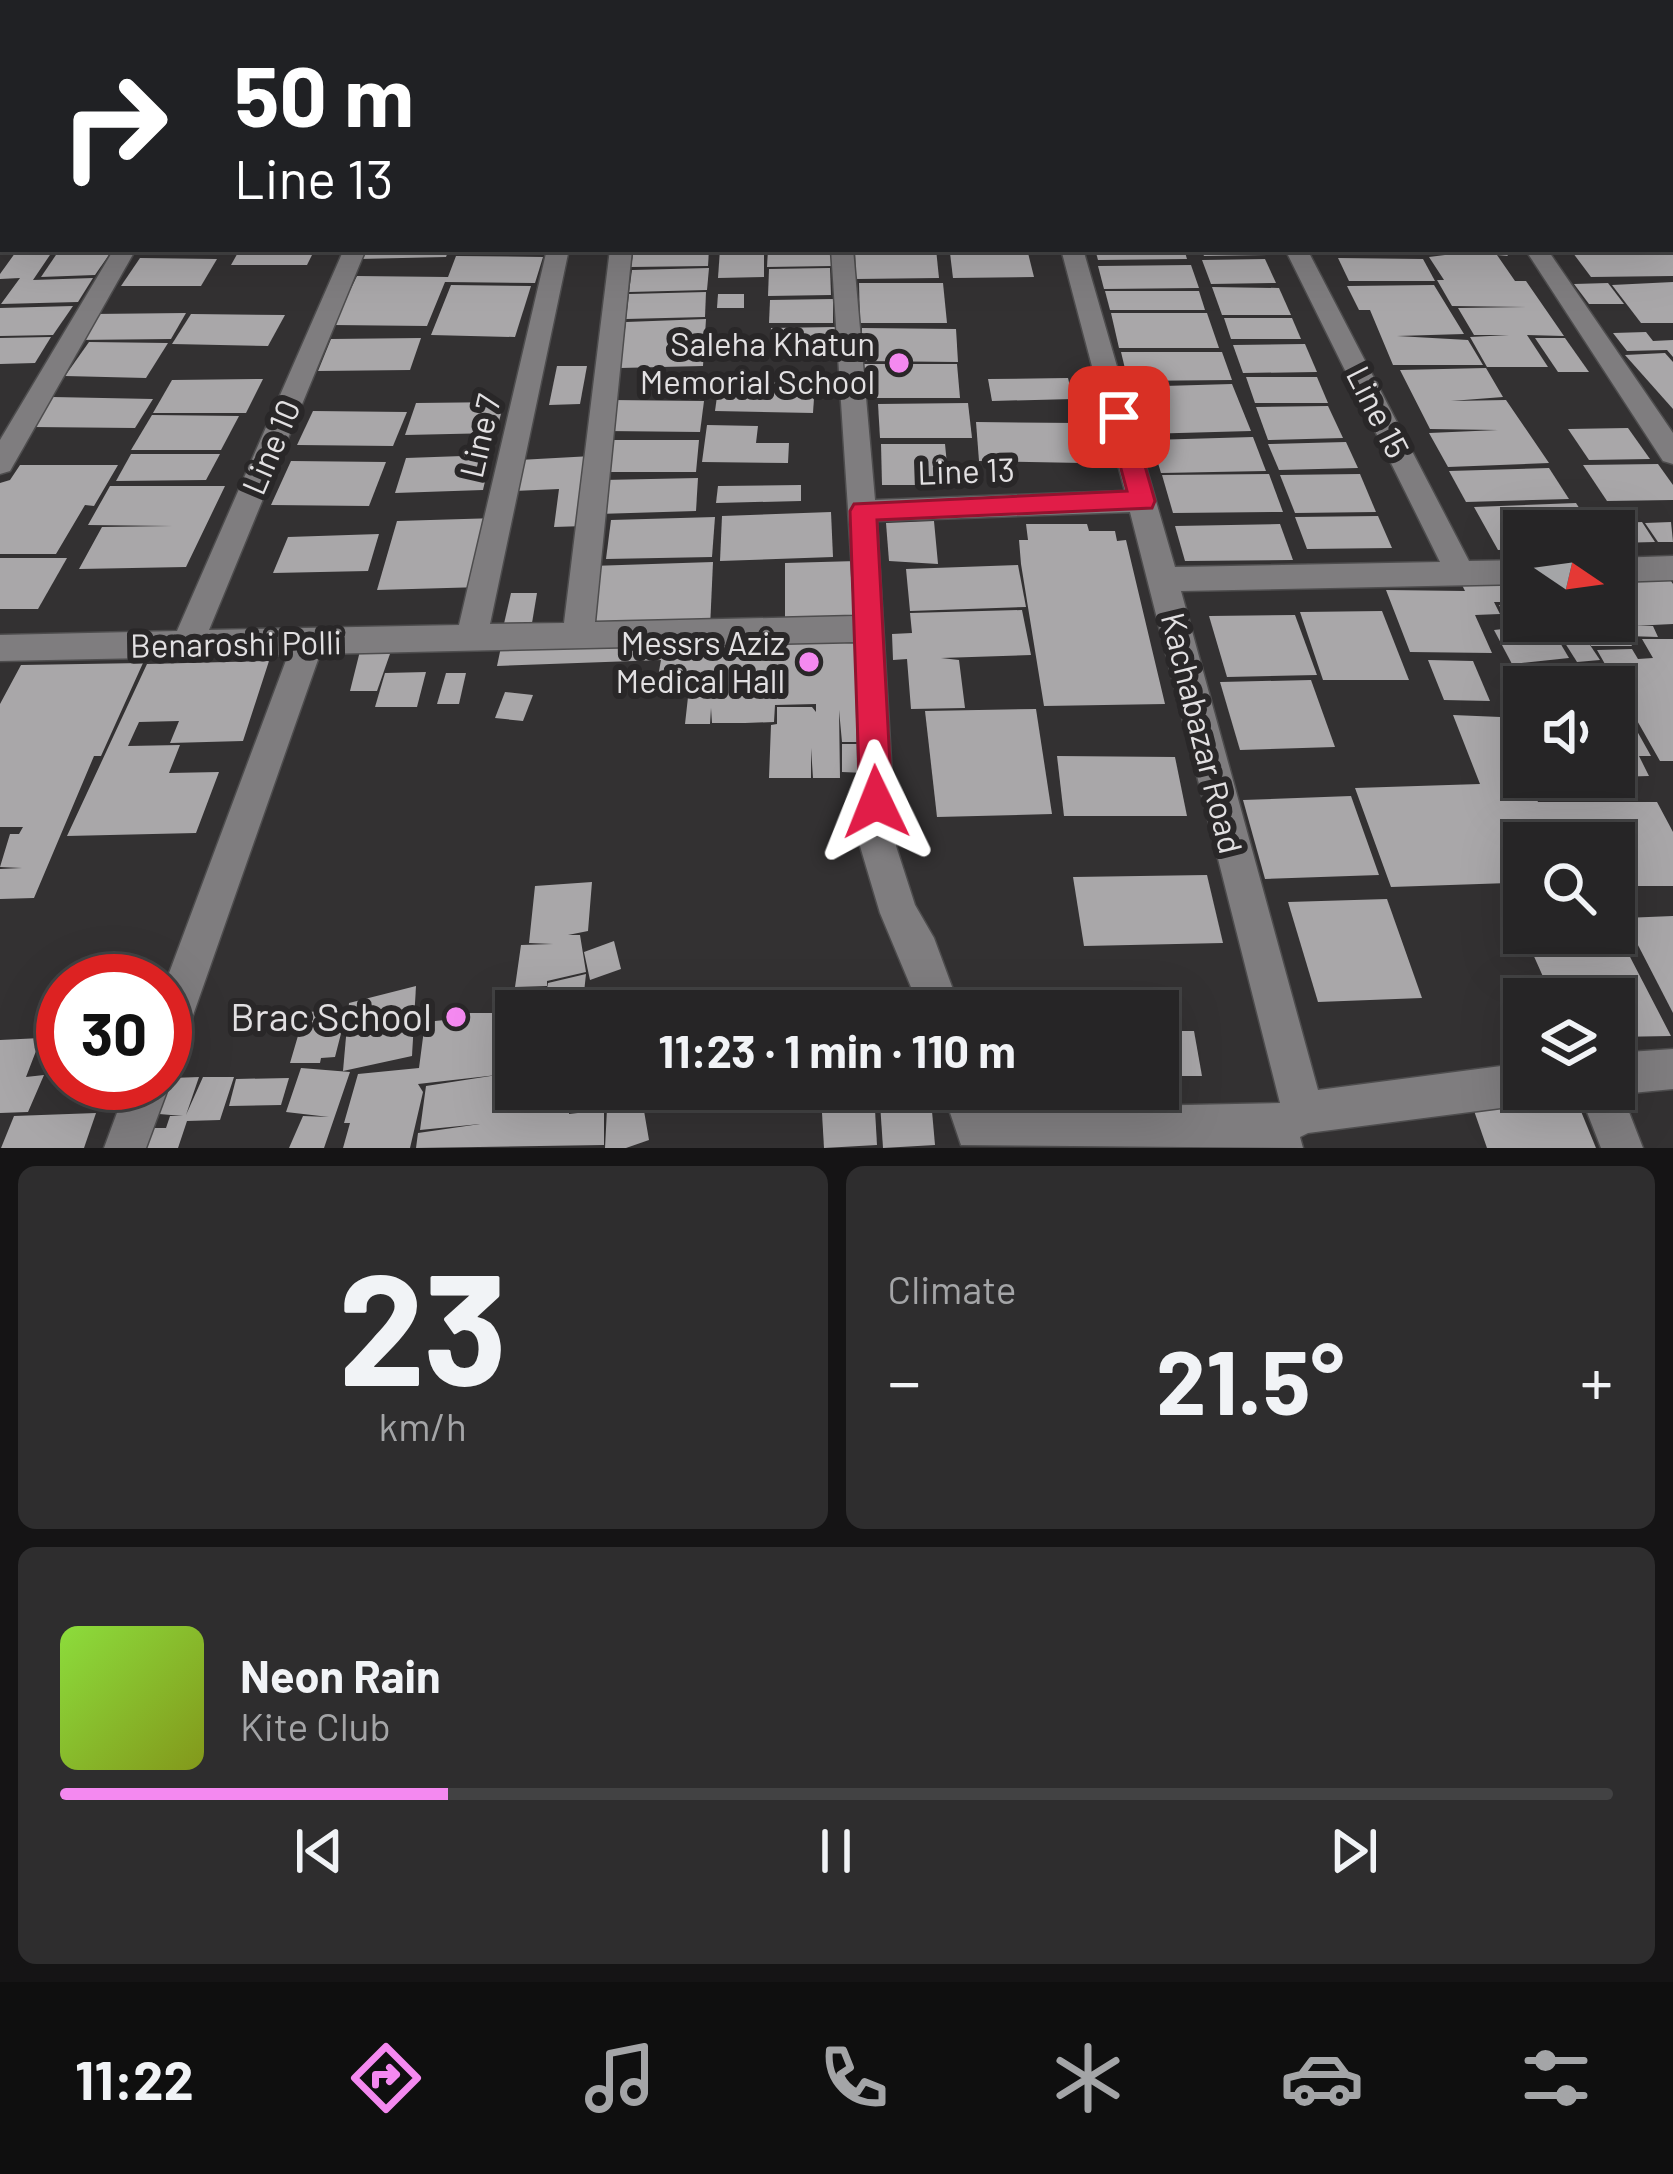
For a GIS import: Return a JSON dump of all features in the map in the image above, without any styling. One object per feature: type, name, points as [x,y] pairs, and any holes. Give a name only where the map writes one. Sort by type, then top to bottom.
[{"type":"street","points":[[0,464],[123,252]]},
{"type":"street","name":"Line 10","points":[[188,645],[354,252]]},
{"type":"street","name":"Line 7","points":[[471,639],[558,252]]},
{"type":"street","points":[[578,637],[621,252]]},
{"type":"street","points":[[842,252],[871,628],[878,846],[899,913],[934,990]]},
{"type":"street","points":[[1073,252],[1163,579]]},
{"type":"street","name":"Line 15","points":[[1297,252],[1461,574]]},
{"type":"street","points":[[1538,252],[1673,454]]},
{"type":"street","name":"Line 13","points":[[863,511],[1142,501]]},
{"type":"street","points":[[1635,569],[1673,568]]},
{"type":"street","name":"Kachabazar Road","points":[[1288,1130],[1274,1013],[1163,579],[1503,573]]},
{"type":"street","name":"Benaroshi Polli","points":[[0,648],[871,628]]},
{"type":"street","points":[[192,963],[308,643]]},
{"type":"street","points":[[1635,1073],[1673,1070]]},
{"type":"street","points":[[976,1139],[1288,1130],[1503,1088]]},
{"type":"street","points":[[125,1148],[139,1110]]},
{"type":"street","points":[[1607,1110],[1622,1148]]},
{"type":"building","points":[[16,252],[52,252],[33,280],[93,278],[78,302],[1,304],[20,278],[0,279]]},
{"type":"building","points":[[58,252],[111,252],[95,275],[41,277]]},
{"type":"building","points":[[140,252],[220,252],[218,255],[138,255]]},
{"type":"building","points":[[238,252],[314,252],[307,265],[231,265]]},
{"type":"building","points":[[362,252],[448,252],[446,257],[359,259]]},
{"type":"building","points":[[634,252],[709,252],[708,266],[631,267]]},
{"type":"building","points":[[720,252],[764,252],[764,277],[718,278]]},
{"type":"building","points":[[768,252],[833,252],[833,266],[767,267]]},
{"type":"building","points":[[855,252],[936,252],[939,278],[856,279]]},
{"type":"building","points":[[1096,252],[1185,252],[1187,259],[1098,260]]},
{"type":"building","points":[[1202,252],[1267,255],[1204,256]]},
{"type":"building","points":[[1417,252],[1419,255],[1342,254]]},
{"type":"building","points":[[1505,252],[1508,256],[1497,255],[1515,281],[1526,281],[1564,336],[1527,335],[1548,367],[1487,367],[1470,337],[1509,335],[1474,335],[1458,308],[1529,307],[1452,306],[1437,280],[1444,280],[1429,257],[1445,255],[1424,255]]},
{"type":"building","points":[[1572,252],[1673,252],[1673,276],[1591,277]]},
{"type":"building","points":[[950,253],[1028,253],[1034,277],[953,278]]},
{"type":"building","points":[[456,256],[543,257],[535,283],[445,282],[427,326],[333,325],[357,276],[448,277]]},
{"type":"building","points":[[140,258],[217,259],[201,286],[121,286]]},
{"type":"building","points":[[1338,258],[1423,259],[1435,281],[1349,281]]},
{"type":"building","points":[[1265,259],[1276,283],[1211,284],[1202,260]]},
{"type":"building","points":[[1191,265],[1199,288],[1104,289],[1098,266]]},
{"type":"building","points":[[709,268],[707,290],[629,292],[632,270]]},
{"type":"building","points":[[830,268],[831,295],[768,296],[769,269]]},
{"type":"building","points":[[1673,282],[1673,323],[1641,323],[1612,285]]},
{"type":"building","points":[[859,283],[943,283],[947,323],[860,323]]},
{"type":"building","points":[[1608,283],[1624,304],[1589,304],[1574,284]]},
{"type":"building","points":[[451,285],[531,286],[515,337],[431,335]]},
{"type":"building","points":[[1434,285],[1464,334],[1397,336],[1468,340],[1483,365],[1393,365],[1370,310],[1359,310],[1347,286]]},
{"type":"building","points":[[1212,287],[1279,288],[1291,315],[1222,315]]},
{"type":"building","points":[[1105,291],[1199,291],[1205,310],[1110,310]]},
{"type":"building","points":[[706,292],[705,317],[626,319],[629,294]]},
{"type":"building","points":[[718,294],[744,294],[744,308],[717,308]]},
{"type":"building","points":[[833,299],[833,323],[769,323],[770,300]]},
{"type":"building","points":[[73,306],[53,335],[0,336],[0,308]]},
{"type":"building","points":[[186,313],[171,339],[76,340],[93,314]]},
{"type":"building","points":[[1111,313],[1207,313],[1219,348],[1119,348]]},
{"type":"building","points":[[191,314],[285,315],[268,346],[172,344]]},
{"type":"building","points":[[1224,318],[1292,318],[1301,339],[1231,339]]},
{"type":"building","points":[[706,319],[703,366],[620,368],[626,322]]},
{"type":"building","points":[[836,327],[836,352],[770,352],[771,328]]},
{"type":"building","points":[[862,328],[956,329],[958,362],[862,361]]},
{"type":"building","points":[[1646,332],[1653,341],[1673,340],[1673,357],[1667,350],[1627,351],[1613,333]]},
{"type":"building","points":[[51,337],[35,363],[0,364],[0,338]]},
{"type":"building","points":[[421,338],[410,370],[318,371],[331,339]]},
{"type":"building","points":[[1535,338],[1565,338],[1589,372],[1558,372]]},
{"type":"building","points":[[89,342],[168,343],[146,378],[65,376]]},
{"type":"building","points":[[1305,344],[1317,372],[1243,373],[1233,345]]},
{"type":"building","points":[[1121,352],[1222,352],[1232,380],[1128,381]]},
{"type":"building","points":[[1665,353],[1673,362],[1673,409],[1625,355]]},
{"type":"building","points":[[862,364],[957,364],[960,398],[863,398]]},
{"type":"building","points":[[557,366],[587,366],[580,404],[549,405]]},
{"type":"building","points":[[1486,368],[1503,397],[1451,401],[1506,400],[1549,463],[1448,467],[1429,433],[1498,430],[1430,429],[1400,370]]},
{"type":"building","points":[[1246,377],[1317,377],[1328,403],[1255,403]]},
{"type":"building","points":[[1068,378],[1073,399],[992,401],[988,379]]},
{"type":"building","points":[[263,379],[246,413],[153,413],[172,380]]},
{"type":"building","points":[[719,382],[815,383],[813,413],[715,411]]},
{"type":"building","points":[[1232,384],[1251,431],[1143,434],[1129,387]]},
{"type":"building","points":[[53,397],[153,399],[135,428],[33,427]]},
{"type":"building","points":[[612,400],[704,401],[700,432],[606,431]]},
{"type":"building","points":[[504,402],[496,433],[405,435],[416,403]]},
{"type":"building","points":[[968,403],[972,438],[880,438],[878,404]]},
{"type":"building","points":[[1328,406],[1343,438],[1268,440],[1256,407]]},
{"type":"building","points":[[313,411],[407,412],[393,446],[297,445]]},
{"type":"building","points":[[152,415],[239,416],[221,450],[131,450]]},
{"type":"building","points":[[976,422],[1077,423],[1083,463],[979,461]]},
{"type":"building","points":[[707,425],[758,426],[756,443],[789,443],[788,463],[702,462]]},
{"type":"building","points":[[1628,428],[1650,459],[1589,460],[1568,429]]},
{"type":"building","points":[[1253,437],[1266,471],[1161,473],[1151,440]]},
{"type":"building","points":[[606,440],[699,440],[696,472],[601,472]]},
{"type":"building","points":[[1346,442],[1358,468],[1279,470],[1268,444]]},
{"type":"building","points":[[881,444],[945,444],[949,485],[882,485]]},
{"type":"building","points":[[131,454],[220,454],[206,480],[116,481]]},
{"type":"building","points":[[491,455],[483,490],[395,493],[406,458]]},
{"type":"building","points":[[592,456],[584,526],[554,527],[559,489],[514,491],[519,460]]},
{"type":"building","points":[[291,461],[386,462],[369,506],[271,505]]},
{"type":"building","points":[[1658,464],[1673,485],[1673,500],[1607,501],[1583,465]]},
{"type":"building","points":[[20,465],[118,465],[94,506],[85,505],[56,554],[0,554],[0,483],[10,480]]},
{"type":"building","points":[[1549,468],[1569,499],[1466,502],[1449,471]]},
{"type":"building","points":[[1269,474],[1283,512],[1173,513],[1162,475]]},
{"type":"building","points":[[1360,474],[1376,512],[1295,513],[1280,475]]},
{"type":"building","points":[[698,478],[696,511],[598,514],[603,480]]},
{"type":"building","points":[[801,485],[801,501],[716,503],[718,486]]},
{"type":"building","points":[[110,486],[225,486],[186,567],[79,569],[102,527],[172,526],[88,525]]},
{"type":"building","points":[[1576,503],[1580,510],[1503,510],[1503,550],[1498,550],[1474,507]]},
{"type":"building","points":[[831,512],[833,557],[720,561],[722,516]]},
{"type":"building","points":[[1378,516],[1392,548],[1307,549],[1295,517]]},
{"type":"building","points":[[715,517],[712,557],[606,559],[611,520]]},
{"type":"building","points":[[497,518],[482,587],[377,590],[397,521]]},
{"type":"building","points":[[934,521],[938,564],[889,561],[886,523]]},
{"type":"building","points":[[1635,522],[1642,522],[1655,542],[1635,542]]},
{"type":"building","points":[[1671,522],[1673,542],[1658,542],[1645,523]]},
{"type":"building","points":[[1026,524],[1087,524],[1089,531],[1115,531],[1117,541],[1126,540],[1165,704],[1044,706],[1021,564],[1019,540],[1028,540]]},
{"type":"building","points":[[1280,524],[1293,560],[1185,561],[1175,526]]},
{"type":"building","points":[[379,534],[368,571],[273,573],[288,537]]},
{"type":"building","points":[[0,558],[67,558],[38,609],[0,609]]},
{"type":"building","points":[[857,561],[861,619],[785,622],[785,563]]},
{"type":"building","points":[[713,562],[710,628],[583,628],[591,566]]},
{"type":"building","points":[[1018,565],[1026,607],[910,611],[906,569]]},
{"type":"building","points":[[1666,574],[1673,584],[1673,624],[1635,626],[1635,575]]},
{"type":"building","points":[[1503,582],[1503,602],[1494,602],[1500,614],[1475,615],[1492,653],[1410,652],[1386,590],[1465,591],[1461,583]]},
{"type":"building","points":[[511,593],[537,593],[531,629],[503,628]]},
{"type":"building","points":[[1022,610],[1031,655],[941,658],[959,660],[965,708],[911,709],[907,659],[893,660],[892,634],[912,633],[910,613]]},
{"type":"building","points":[[1382,611],[1409,680],[1323,680],[1300,612]]},
{"type":"building","points":[[1295,615],[1317,675],[1227,677],[1209,616]]},
{"type":"building","points":[[1635,626],[1653,626],[1658,637],[1635,636]]},
{"type":"building","points":[[1503,629],[1503,642],[1560,642],[1569,658],[1512,664],[1494,630]]},
{"type":"building","points":[[868,638],[864,742],[842,742],[839,710],[840,778],[813,778],[811,748],[811,778],[769,778],[771,725],[777,724],[777,707],[812,707],[816,712],[816,704],[775,705],[774,722],[712,723],[711,708],[710,724],[685,724],[689,688],[656,688],[661,660],[497,666],[501,647],[751,646],[751,641]]},
{"type":"building","points":[[1642,639],[1673,639],[1673,761],[1660,761],[1635,717],[1635,666],[1606,666],[1597,650],[1632,649],[1638,659],[1653,658]]},
{"type":"building","points":[[1564,642],[1588,642],[1600,660],[1577,662]]},
{"type":"building","points":[[1589,642],[1630,642],[1632,646],[1591,646]]},
{"type":"building","points":[[360,651],[391,651],[377,691],[350,691]]},
{"type":"building","points":[[1428,660],[1473,661],[1490,701],[1444,700]]},
{"type":"building","points":[[269,661],[243,741],[170,743],[179,721],[139,722],[128,746],[180,745],[169,773],[219,772],[196,833],[67,836],[147,664]]},
{"type":"building","points":[[143,663],[101,756],[94,756],[34,898],[0,899],[0,869],[22,868],[0,867],[10,834],[19,834],[23,827],[0,827],[0,704],[21,665]]},
{"type":"building","points":[[1599,663],[1601,666],[1514,666]]},
{"type":"building","points":[[426,672],[417,707],[375,707],[385,673]]},
{"type":"building","points":[[446,673],[466,673],[459,704],[437,704]]},
{"type":"building","points":[[1311,680],[1335,747],[1240,750],[1220,682]]},
{"type":"building","points":[[505,692],[533,695],[523,721],[495,718]]},
{"type":"building","points":[[1036,709],[1052,814],[937,817],[925,711]]},
{"type":"building","points":[[1453,715],[1503,717],[1503,798],[1657,802],[1673,832],[1673,886],[1635,886],[1635,822],[1503,822],[1503,883],[1391,887],[1355,788],[1480,784]]},
{"type":"building","points":[[1635,727],[1651,756],[1639,756],[1649,776],[1635,776]]},
{"type":"building","points":[[842,744],[865,744],[865,773],[842,772]]},
{"type":"building","points":[[1057,756],[1175,757],[1187,816],[1064,816]]},
{"type":"building","points":[[1351,796],[1379,875],[1265,879],[1243,800]]},
{"type":"building","points":[[1207,875],[1223,943],[1084,946],[1073,877]]},
{"type":"building","points":[[592,882],[588,931],[568,935],[580,935],[586,972],[547,981],[547,986],[515,987],[521,945],[553,944],[529,943],[535,886]]},
{"type":"building","points":[[1387,899],[1422,998],[1318,1002],[1288,902]]},
{"type":"building","points":[[1673,916],[1673,1013],[1635,939],[1635,918]]},
{"type":"building","points":[[614,941],[621,969],[590,980],[584,952]]},
{"type":"building","points":[[1533,954],[1629,954],[1671,1036],[1635,1037],[1635,978],[1544,978]]},
{"type":"building","points":[[586,974],[584,990],[530,990],[547,989],[548,983]]},
{"type":"building","points":[[416,986],[412,1056],[343,1071],[349,1003]]},
{"type":"building","points":[[347,1010],[335,1057],[321,1058],[320,1063],[290,1063],[305,1012]]},
{"type":"building","points":[[466,1013],[495,1013],[495,1075],[418,1084],[423,1092],[410,1148],[343,1148],[350,1123],[344,1123],[358,1074],[419,1068],[425,1022],[465,1018]]},
{"type":"building","points":[[1179,1031],[1194,1031],[1202,1076],[1179,1076]]},
{"type":"building","points":[[36,1038],[26,1077],[36,1076],[36,1094],[28,1112],[0,1113],[0,1040]]},
{"type":"building","points":[[301,1068],[350,1072],[324,1148],[289,1148],[303,1116],[329,1117],[286,1112]]},
{"type":"building","points":[[495,1075],[495,1110],[569,1110],[569,1114],[604,1110],[604,1145],[416,1148],[418,1133],[480,1124],[420,1130],[426,1086]]},
{"type":"building","points":[[203,1077],[234,1077],[220,1120],[187,1121],[178,1148],[145,1148],[152,1128],[166,1128],[170,1116],[183,1116],[159,1114],[160,1110],[188,1110],[186,1115],[192,1110]]},
{"type":"building","points":[[289,1078],[281,1105],[229,1106],[236,1079]]},
{"type":"building","points":[[1472,1105],[1580,1110],[1596,1148],[1487,1148]]},
{"type":"building","points":[[607,1110],[644,1110],[649,1140],[626,1148],[605,1148]]},
{"type":"building","points":[[875,1110],[877,1145],[824,1148],[822,1113]]},
{"type":"building","points":[[880,1110],[932,1110],[935,1145],[883,1148]]},
{"type":"building","points":[[96,1113],[84,1148],[1,1148],[14,1116]]},
{"type":"place","name":"Saleha Khatun Memorial School","points":[[899,363]]},
{"type":"place","name":"Messrs Aziz Medical Hall","points":[[809,662]]},
{"type":"place","name":"Brac School","points":[[456,1017]]},
{"type":"route","points":[[876,802],[863,511],[1142,501],[1119,417]]}]
